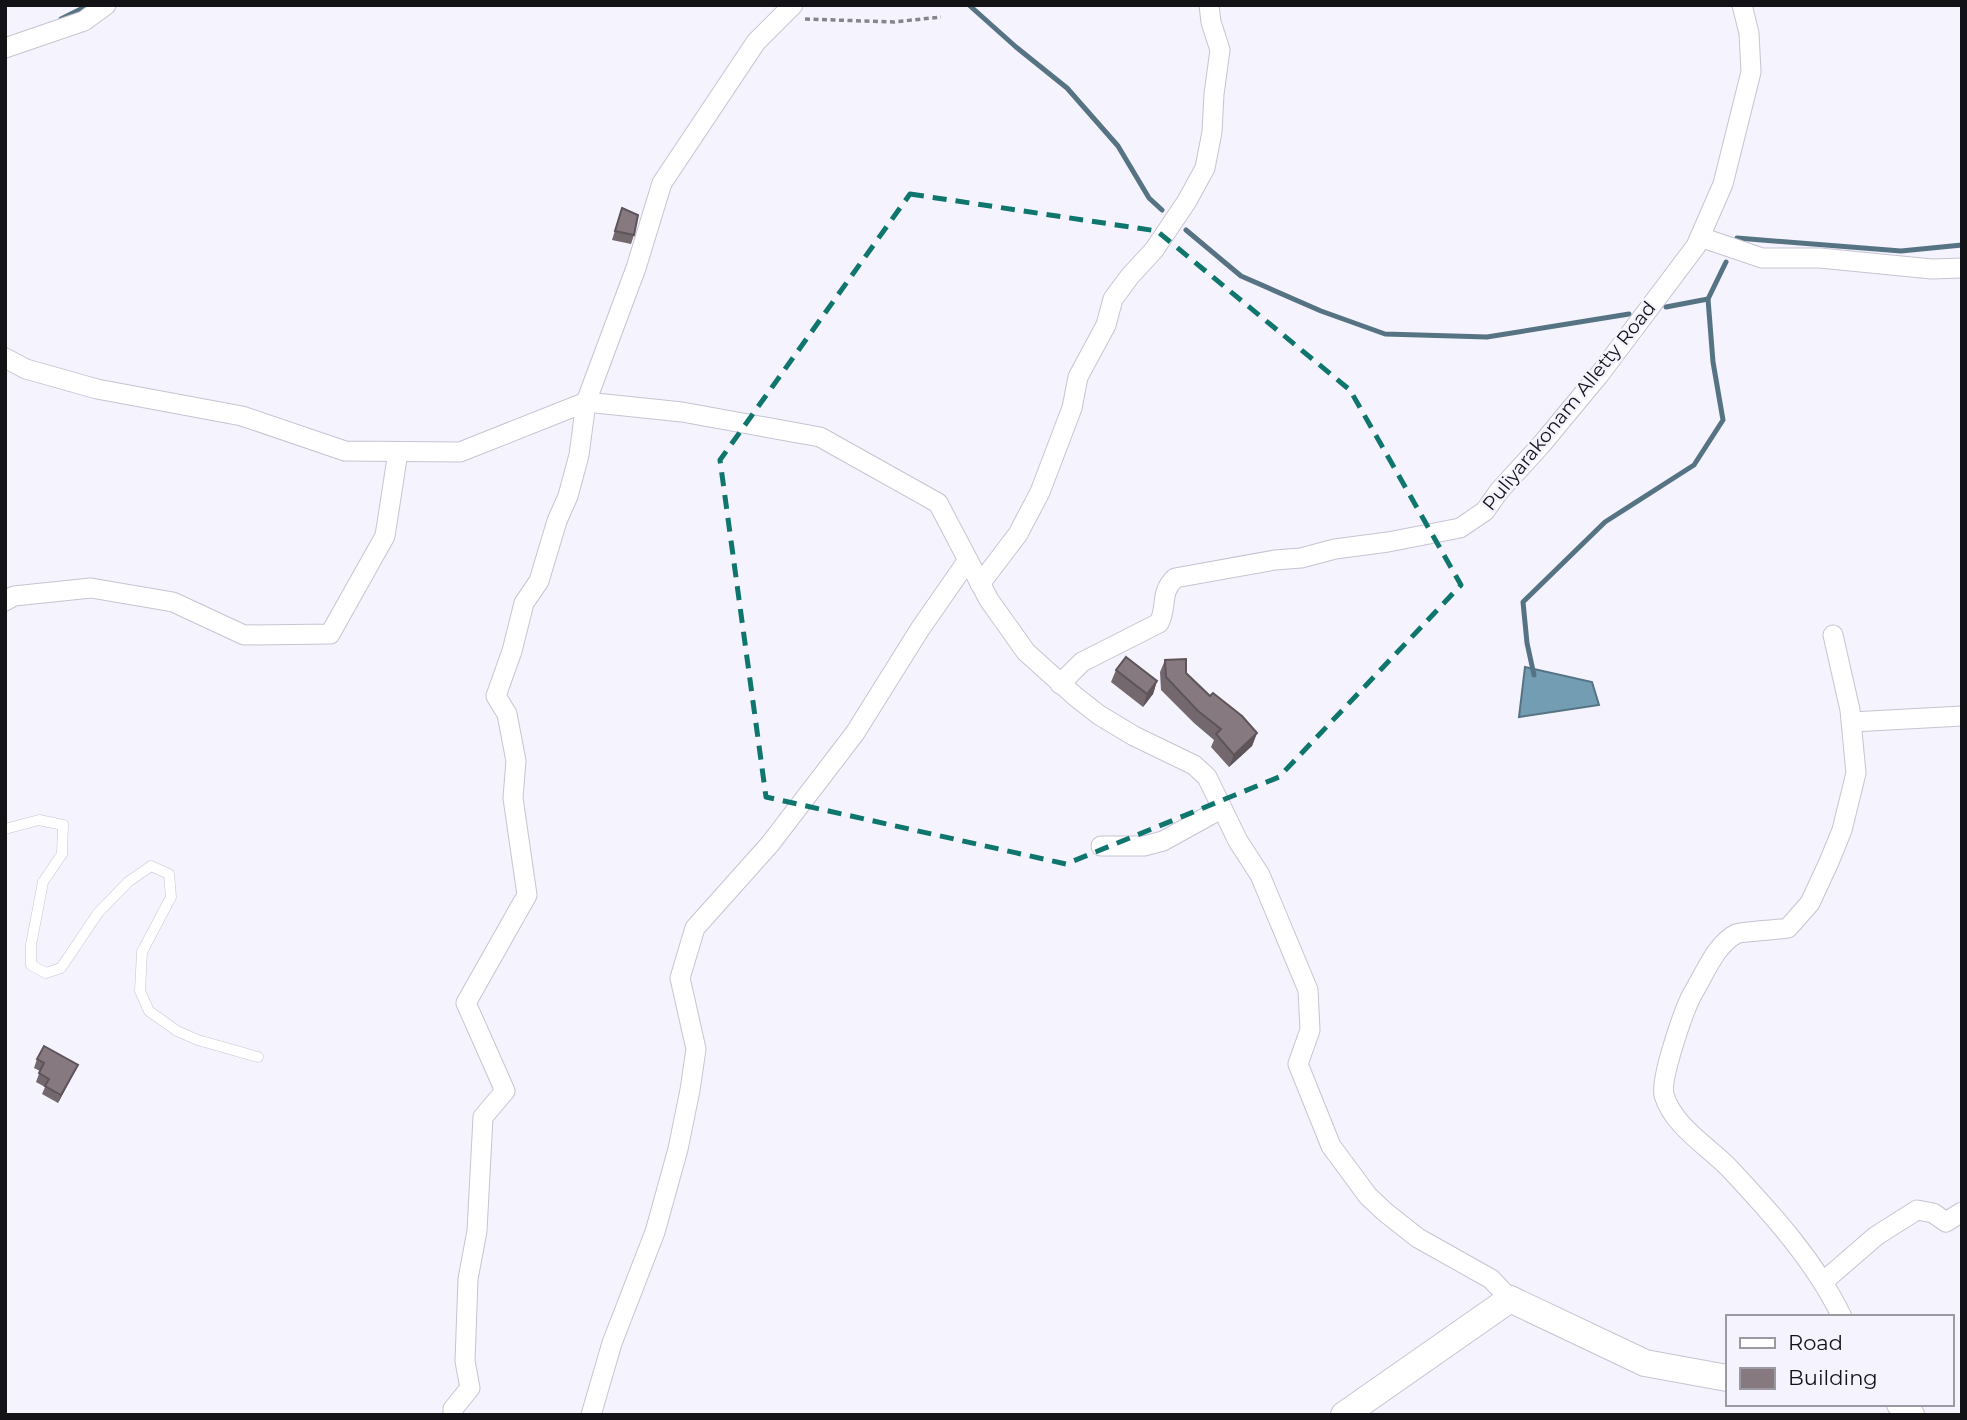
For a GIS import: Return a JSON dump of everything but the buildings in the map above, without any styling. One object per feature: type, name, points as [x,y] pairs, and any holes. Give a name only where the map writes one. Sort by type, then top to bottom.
[{"type":"main road","points":[[1344,1415],[1510,1299],[1645,1363],[1726,1378]]},
{"type":"street","points":[[5,48],[84,21],[106,5]]},
{"type":"street","points":[[980,584],[1018,534],[1040,492],[1072,408],[1077,377],[1107,325],[1113,299],[1154,250],[1187,201],[1205,168],[1212,132],[1220,50],[1209,5]]},
{"type":"street","name":"Puliyarakonam Alletty Road","points":[[1060,684],[1082,662],[1159,624],[1163,615],[1165,592],[1175,578],[1460,528],[1485,511],[1499,491],[1599,375],[1696,246],[1723,184],[1751,72],[1749,33],[1742,5]]},
{"type":"street","points":[[453,1415],[453,1409],[470,1388],[465,1361],[468,1279],[477,1231],[483,1117],[505,1091],[466,1003],[527,895],[513,798],[516,761],[507,714],[496,696],[512,651],[524,603],[539,581],[557,521],[568,496],[579,455],[586,402],[636,268],[662,183],[756,42],[787,11]]},
{"type":"street","points":[[1700,237],[1762,258],[1820,258],[1932,269],[1962,268]]},
{"type":"street","points":[[5,358],[26,369],[97,388],[242,416],[345,451],[460,452],[586,402],[682,412],[820,437],[938,503],[980,584],[1026,652],[1099,715],[1134,736],[1194,765],[1207,777],[1221,809],[1260,875],[1308,990],[1310,1030],[1298,1064],[1331,1146],[1368,1196],[1385,1212],[1418,1238],[1491,1279],[1510,1299]]},
{"type":"street","points":[[5,601],[14,596],[91,589],[173,602],[244,635],[330,634],[385,536],[398,452]]},
{"type":"street","points":[[592,1415],[612,1343],[655,1233],[678,1149],[696,1049],[680,978],[695,928],[770,844],[855,733],[920,628],[968,560]]},
{"type":"street","points":[[1833,635],[1852,722],[1856,773],[1842,830],[1810,904],[1788,928],[1738,932],[1725,943],[1688,1001],[1672,1049],[1663,1092],[1674,1115],[1729,1167],[1770,1213],[1824,1281],[1841,1315]]},
{"type":"street","points":[[1852,722],[1962,716]]},
{"type":"street","points":[[1101,846],[1144,846],[1163,841],[1221,809]]},
{"type":"street","points":[[1824,1281],[1876,1236],[1917,1210],[1933,1213],[1946,1222],[1962,1212]]},
{"type":"lane","points":[[5,829],[39,820],[63,825],[62,854],[43,882],[31,944],[31,965],[46,973],[61,968],[98,913],[128,882],[151,866],[169,874],[171,897],[142,951],[140,991],[149,1011],[177,1031],[198,1040],[258,1057]]},
{"type":"path","points":[[787,11],[894,22],[942,17]]},
{"type":"highlighted area","points":[[910,194],[1157,231],[1350,390],[1461,585],[1279,777],[1066,864],[766,797],[720,460]]},
{"type":"water","points":[[1525,667],[1592,682],[1599,705],[1519,717]]},
{"type":"waterway","points":[[61,19],[89,5]]},
{"type":"waterway","points":[[969,5],[1067,88],[1118,146],[1149,198],[1162,210]]},
{"type":"waterway","points":[[1186,230],[1241,276],[1321,311],[1385,334],[1487,337],[1629,314]]},
{"type":"waterway","points":[[1737,238],[1901,251],[1962,245]]},
{"type":"waterway","points":[[1534,675],[1527,643],[1523,602],[1605,522],[1694,465],[1723,420],[1713,362],[1708,299],[1726,262]]},
{"type":"waterway","points":[[1666,307],[1708,299]]}]
